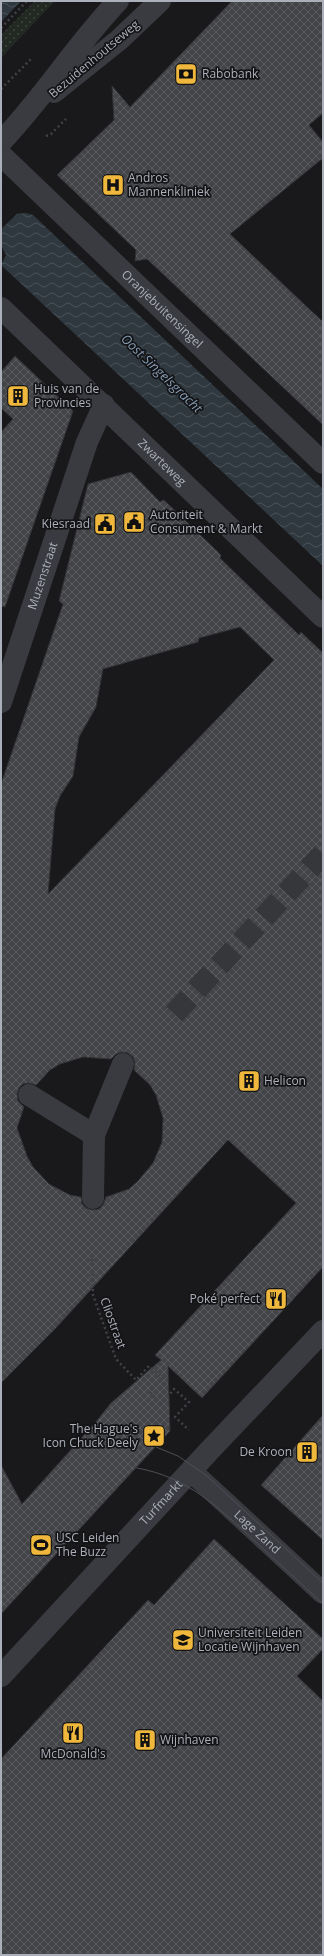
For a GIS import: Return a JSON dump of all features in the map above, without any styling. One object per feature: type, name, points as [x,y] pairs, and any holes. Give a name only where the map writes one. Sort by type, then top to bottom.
[{"type":"street","name":"Bezuidenhoutseweg","points":[[1,142],[27,115],[98,22],[118,1]]},
{"type":"street","name":"Bezuidenhoutseweg","points":[[27,115],[119,40],[160,1]]},
{"type":"street","name":"Oranjebuitensingel","points":[[1,156],[323,463]]},
{"type":"street","name":"Zwarteweg","points":[[1,308],[104,405],[323,617]]},
{"type":"street","name":"Muzenstraat","points":[[1,702],[87,442],[104,405]]},
{"type":"street","points":[[93,1198],[94,1135],[123,1064]]},
{"type":"street","points":[[29,1095],[94,1135]]},
{"type":"street","name":"Turfmarkt","points":[[1,1676],[323,1331]]},
{"type":"street","name":"Lage Zand","points":[[191,1471],[323,1593]]},
{"type":"path","points":[[1,28],[27,1]]},
{"type":"path","name":"Cliostraat","points":[[92,1254],[93,1295],[116,1358],[136,1380],[150,1366],[163,1378],[150,1392],[162,1404],[174,1389],[189,1402],[175,1417]]},
{"type":"shaded area","points":[[35,1],[55,1],[1,58],[1,35]]},
{"type":"water","points":[[1,1],[21,1],[1,22]]},
{"type":"water","name":"Oost Singelsgracht","points":[[1,198],[16,214],[26,213],[33,215],[323,489],[323,566],[1,265],[6,255],[1,245]]},
{"type":"pier","points":[[1,197],[17,214],[1,229]]},
{"type":"building","points":[[232,1],[323,1],[323,113],[309,125],[323,142],[323,158],[230,234],[323,322],[323,425],[147,259],[135,261],[136,250],[57,175],[114,120],[112,86],[130,107]]},
{"type":"building","points":[[15,356],[73,411],[5,607],[1,606],[1,432],[13,419],[1,408],[1,372]]},
{"type":"building","points":[[131,472],[160,502],[164,500],[221,555],[220,558],[299,635],[301,632],[323,653],[323,1267],[202,1398],[168,1366],[170,1431],[1,1614],[1,1465],[22,1504],[95,1423],[111,1403],[161,1360],[155,1355],[296,1203],[228,1140],[55,1329],[1,1383],[1,784],[63,604],[59,601],[88,484]],"holes":[[[240,627],[274,660],[48,894],[55,809],[60,796],[73,776],[79,737],[96,707],[103,669],[198,642],[199,638]],[[122,1052],[128,1053],[133,1057],[135,1063],[134,1070],[150,1085],[156,1095],[163,1118],[162,1142],[153,1163],[138,1181],[129,1189],[106,1197],[103,1205],[99,1209],[92,1210],[86,1208],[82,1204],[81,1197],[70,1195],[49,1184],[33,1167],[27,1156],[17,1128],[24,1107],[18,1101],[17,1094],[19,1088],[23,1084],[29,1083],[36,1085],[50,1070],[60,1064],[83,1057],[111,1059],[116,1054]]]},
{"type":"building","name":"De Kroon","points":[[323,1415],[323,1540],[261,1485]]},
{"type":"building","name":"Wijnhaven","points":[[214,1539],[323,1639],[323,1649],[297,1676],[323,1701],[323,1955],[1,1955],[1,1759],[148,1600],[154,1605]]},
{"type":"tunnel","points":[[174,1014],[323,854]]},
{"type":"tram line","points":[[156,1447],[178,1456],[207,1476],[323,1583]]},
{"type":"tram line","points":[[137,1468],[155,1472],[187,1486],[216,1506],[323,1604]]},
{"type":"place","name":"Rabobank","points":[[186,74]]},
{"type":"place","name":"Andros Mannenkliniek","points":[[113,185]]},
{"type":"place","name":"Huis van de Provincies","points":[[18,396]]},
{"type":"place","name":"Autoriteit Consument & Markt","points":[[134,522]]},
{"type":"place","name":"Kiesraad","points":[[105,524]]},
{"type":"place","name":"Helicon","points":[[249,1081]]},
{"type":"place","name":"Poké perfect","points":[[276,1299]]},
{"type":"place","name":"The Hague's Icon Chuck Deely","points":[[154,1436]]},
{"type":"place","name":"De Kroon","points":[[307,1452]]},
{"type":"place","name":"USC Leiden The Buzz","points":[[41,1545]]},
{"type":"place","name":"Universiteit Leiden Locatie Wijnhaven","points":[[183,1640]]},
{"type":"place","name":"McDonald's","points":[[73,1733]]},
{"type":"place","name":"Wijnhaven","points":[[145,1740]]}]
